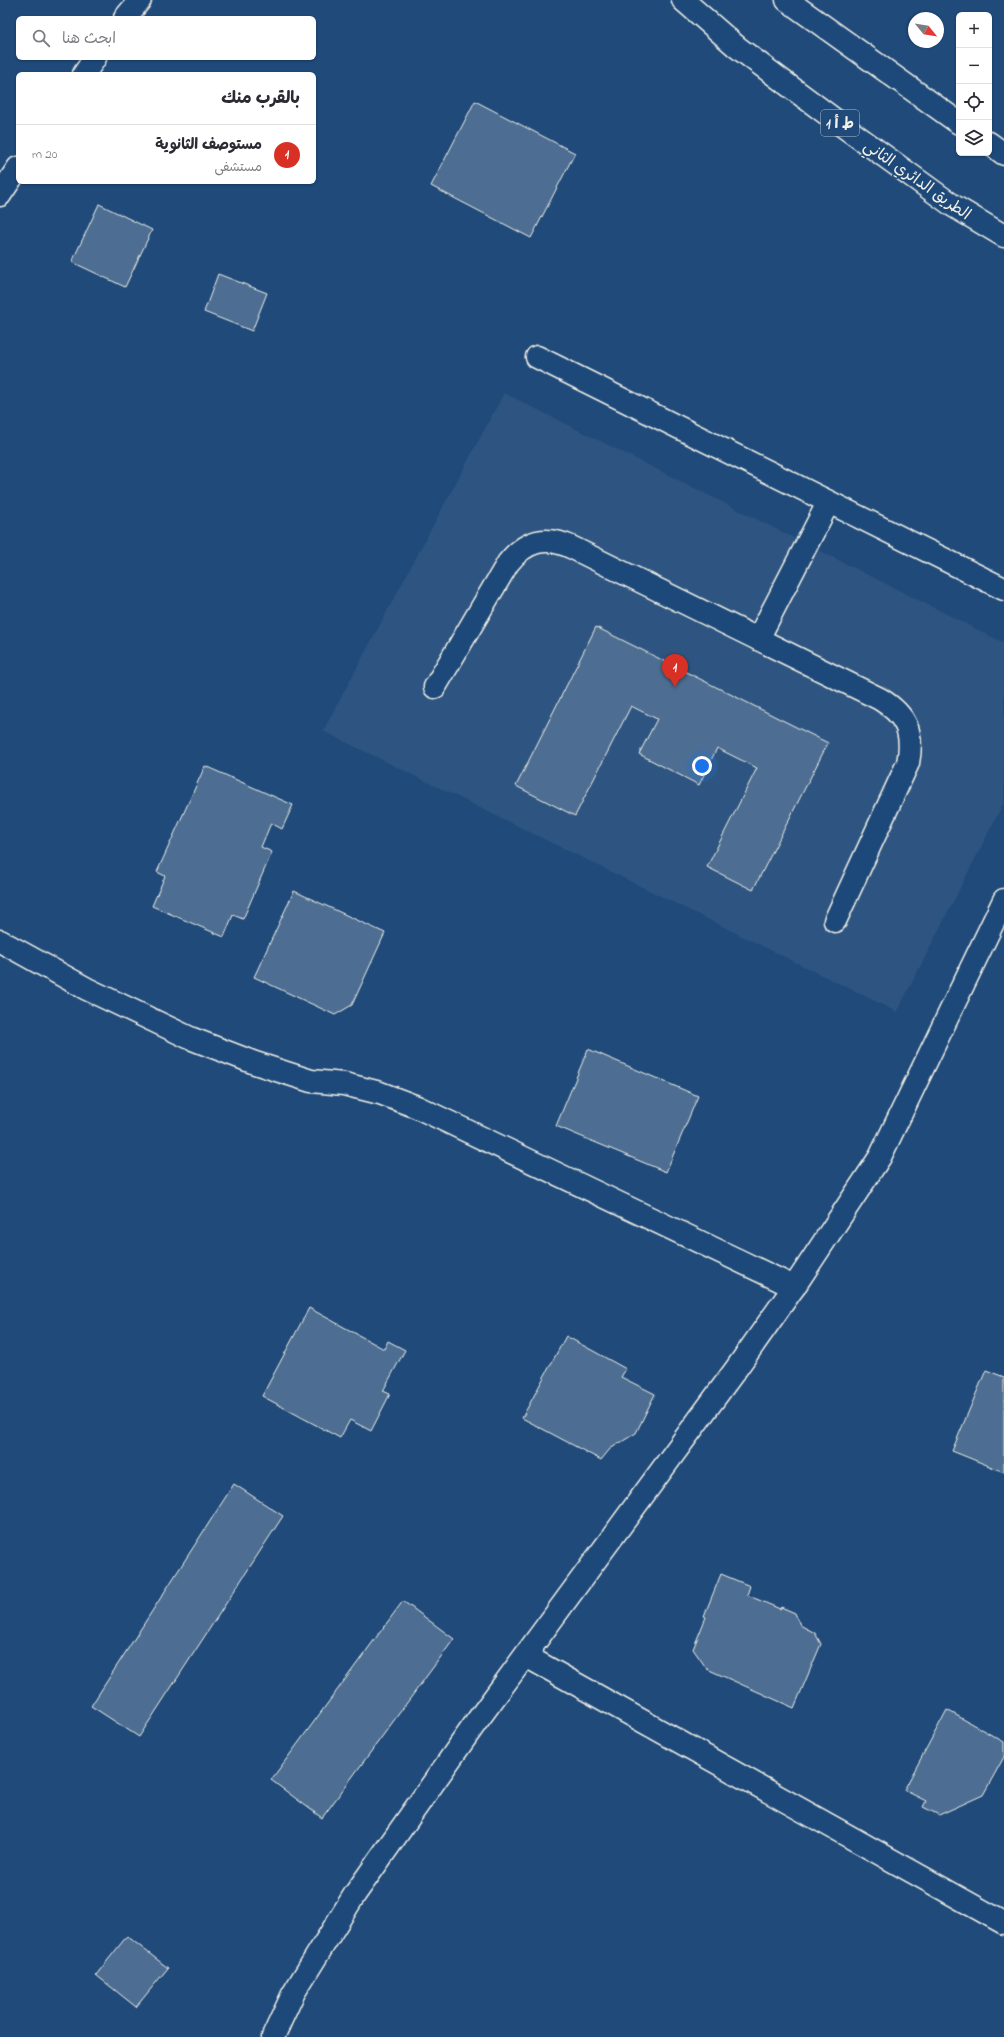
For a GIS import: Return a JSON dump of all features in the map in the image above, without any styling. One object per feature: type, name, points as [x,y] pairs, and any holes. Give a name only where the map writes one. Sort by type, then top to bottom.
[{"type":"main road","points":[[127,16],[140,0]]},
{"type":"main road","name":"الطريق الدائري الثاني","points":[[683,0],[736,46],[837,121],[952,205],[1004,236]]},
{"type":"main road","points":[[787,0],[956,121]]},
{"type":"main road","points":[[85,72],[94,60]]},
{"type":"main road","points":[[992,145],[1004,154]]},
{"type":"main road","points":[[0,195],[16,171]]},
{"type":"main road","points":[[537,357],[828,503],[1004,589]]},
{"type":"main road","points":[[758,639],[828,503]]},
{"type":"main road","points":[[435,687],[508,563],[516,553],[526,546],[537,542],[550,540],[562,542],[880,699],[893,707],[903,718],[909,732],[911,747],[908,762],[835,921]]},
{"type":"main road","points":[[272,2037],[293,1994],[355,1894],[477,1722],[736,1369],[794,1287],[880,1157],[1004,900]]},
{"type":"main road","points":[[0,941],[87,989],[190,1038],[255,1063],[311,1081],[344,1084],[380,1093],[417,1107],[794,1287]]},
{"type":"main road","points":[[526,1656],[1004,1923]]},
{"type":"shaded area","points":[[504,393],[1004,643],[1004,802],[897,1012],[323,731]]},
{"type":"building","points":[[475,101],[575,153],[531,238],[431,186]]},
{"type":"building","points":[[99,204],[152,230],[125,287],[72,262]]},
{"type":"building","points":[[218,274],[267,293],[252,331],[204,312]]},
{"type":"building","points":[[596,627],[828,743],[753,890],[707,867],[757,768],[717,748],[699,785],[639,754],[657,719],[631,706],[575,816],[516,786]]},
{"type":"building","points":[[205,766],[293,805],[282,829],[271,823],[261,847],[272,852],[243,919],[233,915],[224,937],[152,906],[165,876],[157,872]]},
{"type":"building","points":[[294,891],[385,933],[352,1005],[335,1015],[254,977]]},
{"type":"building","points":[[588,1049],[698,1096],[666,1172],[556,1126]]},
{"type":"building","points":[[309,1308],[384,1349],[388,1341],[405,1350],[383,1391],[390,1394],[371,1431],[350,1420],[340,1438],[262,1396]]},
{"type":"building","points":[[566,1336],[626,1369],[621,1377],[655,1394],[636,1433],[610,1449],[601,1460],[522,1418]]},
{"type":"building","points":[[986,1370],[1004,1377],[1004,1472],[952,1451]]},
{"type":"building","points":[[234,1484],[283,1516],[139,1737],[91,1706]]},
{"type":"building","points":[[721,1574],[750,1586],[747,1595],[780,1609],[781,1607],[795,1613],[800,1625],[815,1633],[821,1644],[794,1708],[707,1669],[693,1649],[706,1617],[704,1616]]},
{"type":"building","points":[[403,1601],[454,1639],[322,1818],[271,1780]]},
{"type":"building","points":[[947,1710],[1004,1742],[1004,1757],[983,1795],[939,1815],[923,1807],[926,1801],[904,1790]]},
{"type":"building","points":[[127,1936],[168,1968],[136,2007],[96,1975]]},
{"type":"place","name":"مستوصف الثانوية","points":[[675,687]]}]
